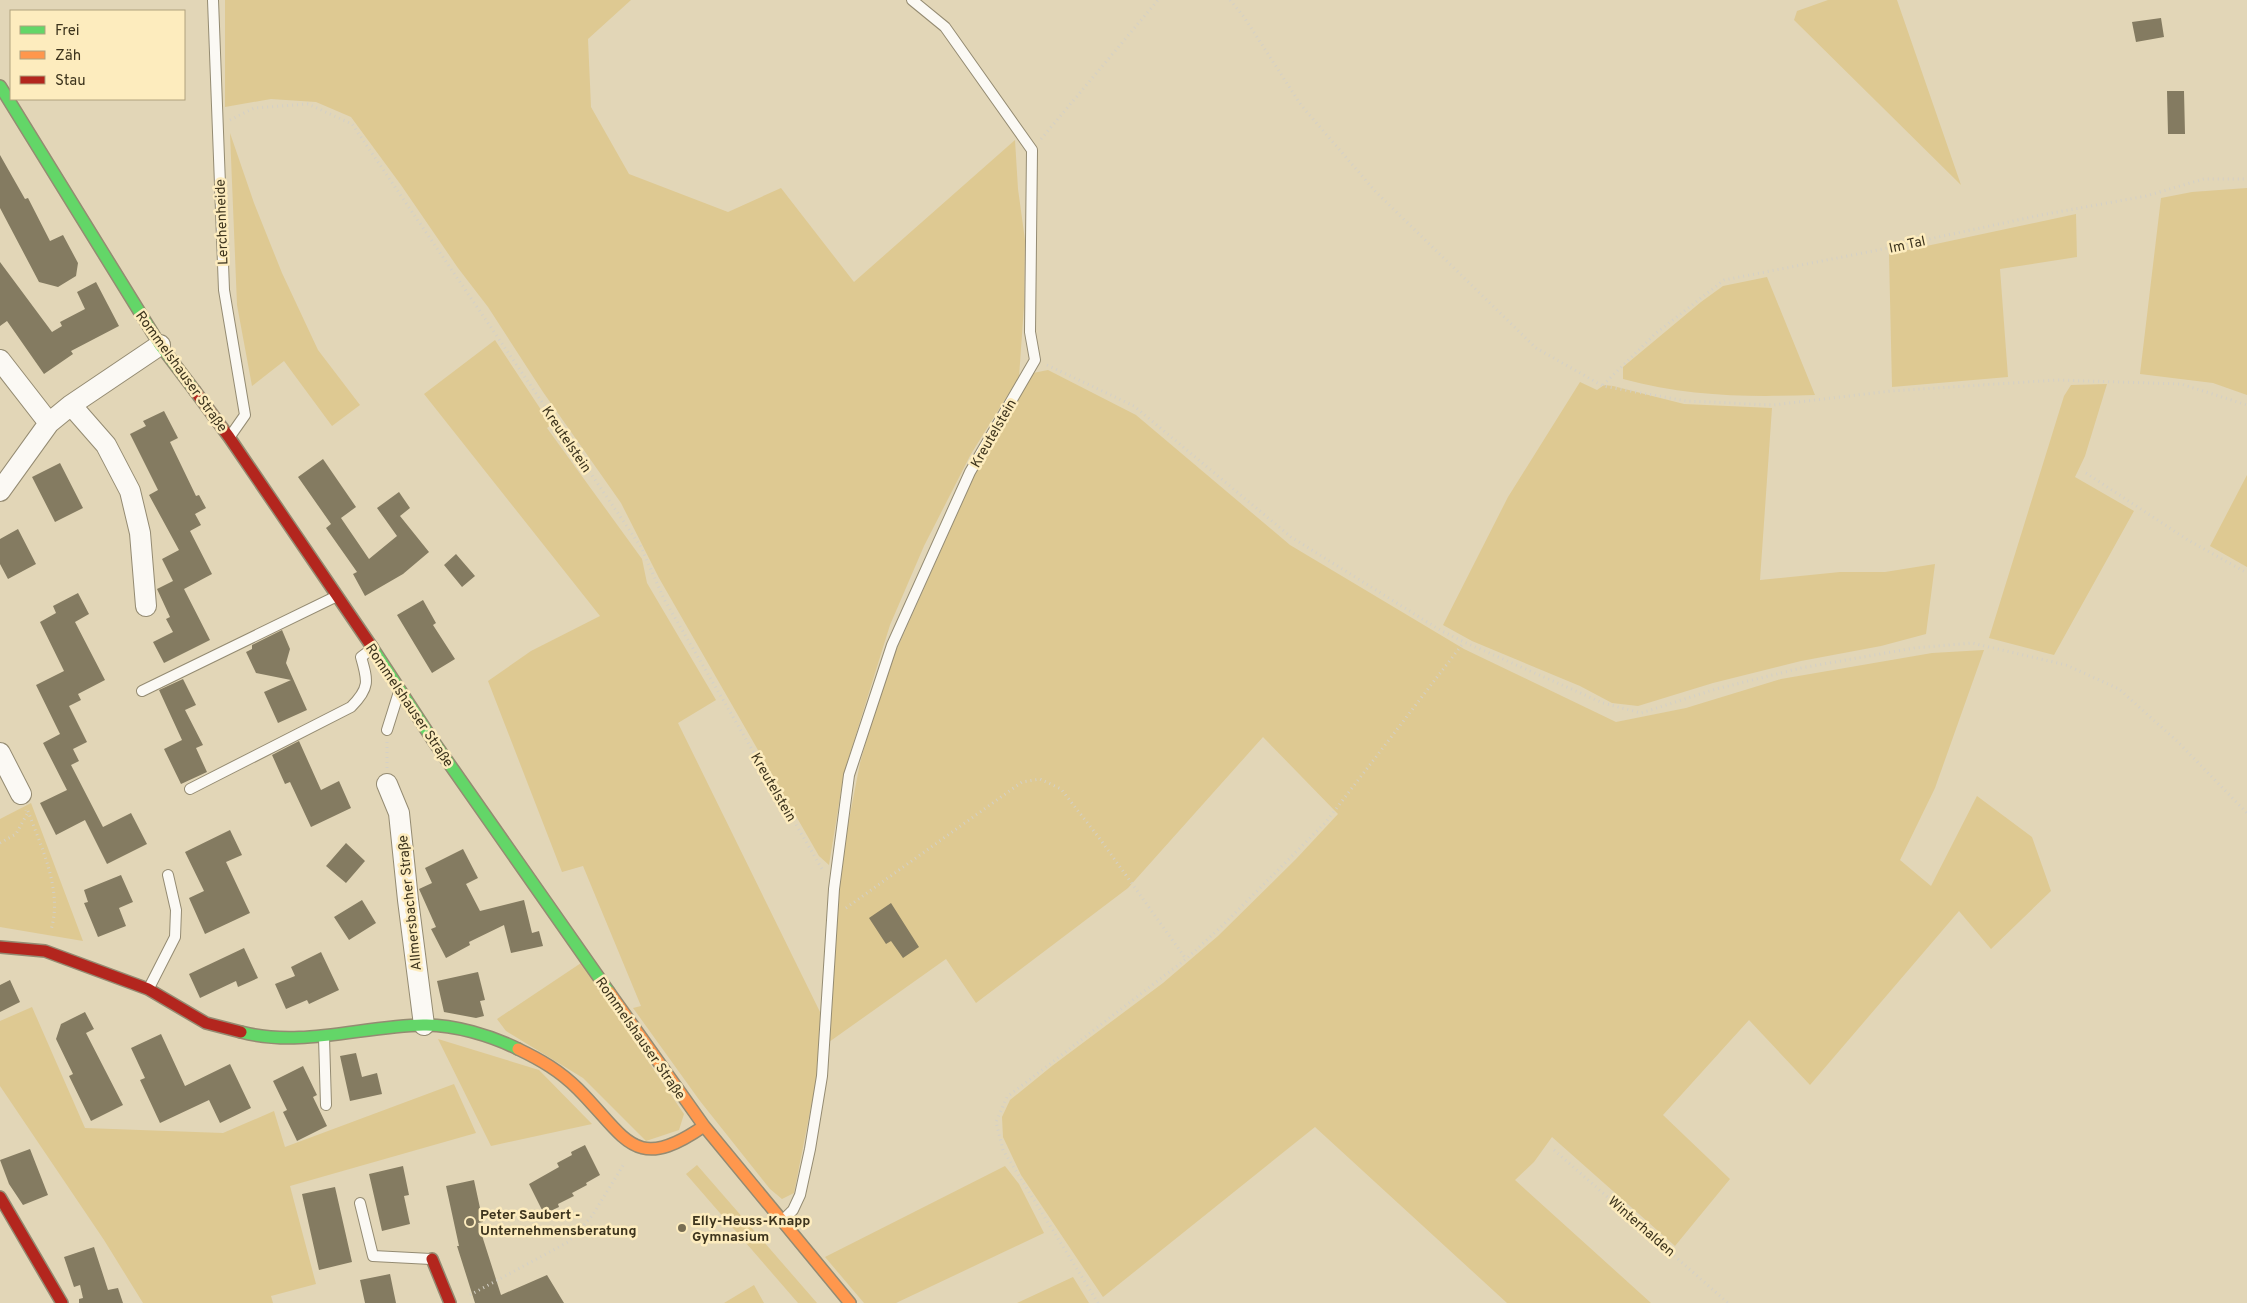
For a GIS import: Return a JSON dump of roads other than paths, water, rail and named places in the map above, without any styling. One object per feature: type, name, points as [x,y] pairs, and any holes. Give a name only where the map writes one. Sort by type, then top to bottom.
[{"type":"street","name":"Rommelshauser Straße","points":[[0,86],[160,345],[230,437],[572,940],[704,1126],[850,1303]]},
{"type":"street","points":[[0,491],[48,423],[160,345]]},
{"type":"street","points":[[0,360],[48,423]]},
{"type":"street","points":[[72,405],[106,444],[130,491],[140,533],[146,606]]},
{"type":"street","points":[[0,753],[22,794]]},
{"type":"street","name":"Allmersbacher Straße","points":[[388,784],[399,813],[424,1025]]},
{"type":"street","points":[[0,946],[45,951],[148,989],[206,1023],[248,1034],[288,1039],[424,1025],[466,1031],[502,1041],[549,1064],[578,1088],[608,1123],[635,1147],[656,1150],[684,1140],[704,1126]]},
{"type":"street","points":[[0,1197],[62,1303]]},
{"type":"street","points":[[432,1259],[450,1303]]},
{"type":"lane","name":"Lerchenheide","points":[[214,0],[224,290],[245,415],[230,437]]},
{"type":"lane","name":"Kreutelstein","points":[[782,1221],[793,1210],[800,1195],[822,1076],[834,889],[850,776],[892,645],[970,472],[1035,360],[1030,332],[1032,150],[945,27],[912,0]]},
{"type":"lane","points":[[142,691],[338,595]]},
{"type":"lane","points":[[190,789],[351,707],[364,694],[367,678],[361,657],[373,648]]},
{"type":"lane","points":[[387,730],[400,689]]},
{"type":"lane","points":[[148,989],[175,937],[176,910],[168,875]]},
{"type":"lane","points":[[324,1036],[326,1105]]},
{"type":"lane","points":[[360,1203],[373,1256],[432,1259]]},
{"type":"place","name":"Peter Saubert - Unternehmensberatung","points":[[470,1222]]},
{"type":"place","name":"Elly-Heuss-Knapp Gymnasium","points":[[682,1228]]}]
